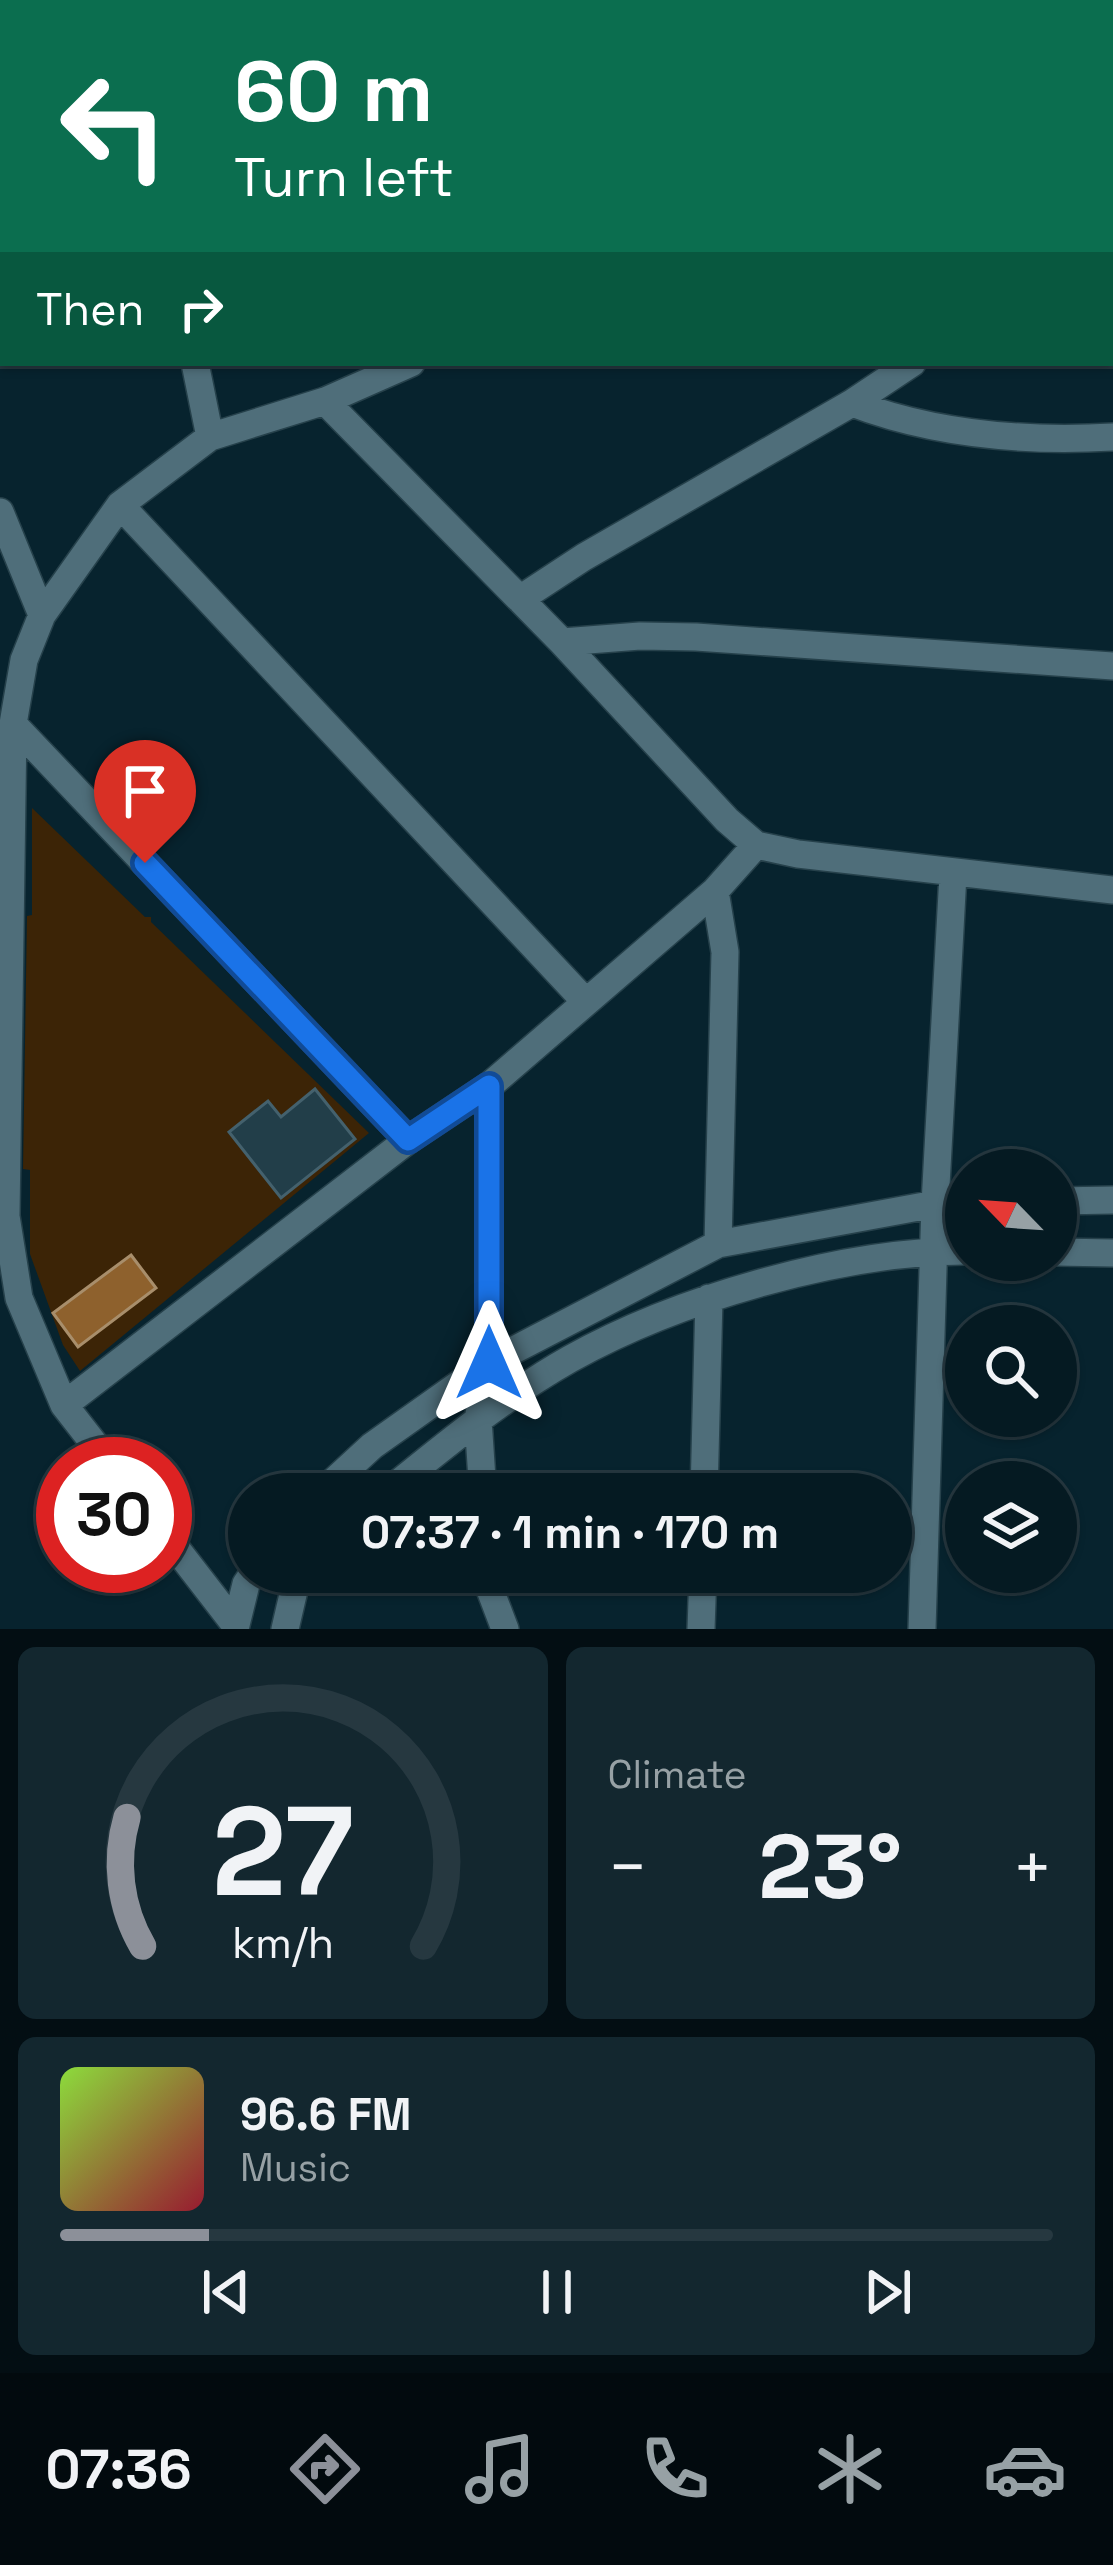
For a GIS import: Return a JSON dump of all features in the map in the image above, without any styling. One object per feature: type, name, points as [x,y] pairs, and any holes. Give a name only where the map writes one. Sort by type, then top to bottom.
[{"type":"street","points":[[196,366],[210,436]]},
{"type":"street","points":[[89,1437],[64,1405],[19,1298],[6,1216],[5,845],[13,724],[24,660],[42,615],[120,505],[210,436],[325,401],[404,366]]},
{"type":"street","points":[[520,599],[908,366]]},
{"type":"street","points":[[325,401],[562,642],[727,820],[756,844],[953,874],[1113,890]]},
{"type":"street","points":[[852,403],[903,423],[971,434],[1113,437]]},
{"type":"street","points":[[120,505],[585,1001]]},
{"type":"street","points":[[0,512],[42,615]]},
{"type":"street","points":[[562,642],[696,637],[1113,666]]},
{"type":"street","points":[[13,724],[408,1140]]},
{"type":"street","points":[[64,1405],[408,1140],[489,1086],[715,890],[756,844]]},
{"type":"street","points":[[922,1629],[935,1204],[953,874]]},
{"type":"street","points":[[715,890],[725,952],[718,1244]]},
{"type":"street","points":[[482,1473],[478,1419],[489,1363],[489,1086]]},
{"type":"street","points":[[1077,1201],[1113,1200]]},
{"type":"street","points":[[343,1473],[372,1446],[489,1363],[718,1244],[945,1204]]},
{"type":"street","points":[[411,1473],[478,1419],[572,1358],[709,1298],[822,1269],[945,1251]]},
{"type":"street","points":[[1077,1252],[1113,1252]]},
{"type":"street","points":[[705,1473],[709,1298]]},
{"type":"street","points":[[192,1570],[234,1625]]},
{"type":"street","points":[[234,1625],[243,1593]]},
{"type":"street","points":[[285,1629],[294,1593]]},
{"type":"street","points":[[491,1593],[505,1629]]},
{"type":"street","points":[[701,1629],[702,1593]]},
{"type":"shaded area","points":[[32,808],[145,917],[151,917],[369,1133],[80,1371],[63,1345],[30,1254],[30,1170],[23,1169]]},
{"type":"shaded area","points":[[131,1255],[156,1288],[78,1347],[53,1313]]},
{"type":"building","points":[[315,1089],[355,1139],[281,1198],[229,1132],[268,1101],[281,1117]]},
{"type":"route","points":[[145,863],[408,1140],[489,1086],[489,1363]]}]
